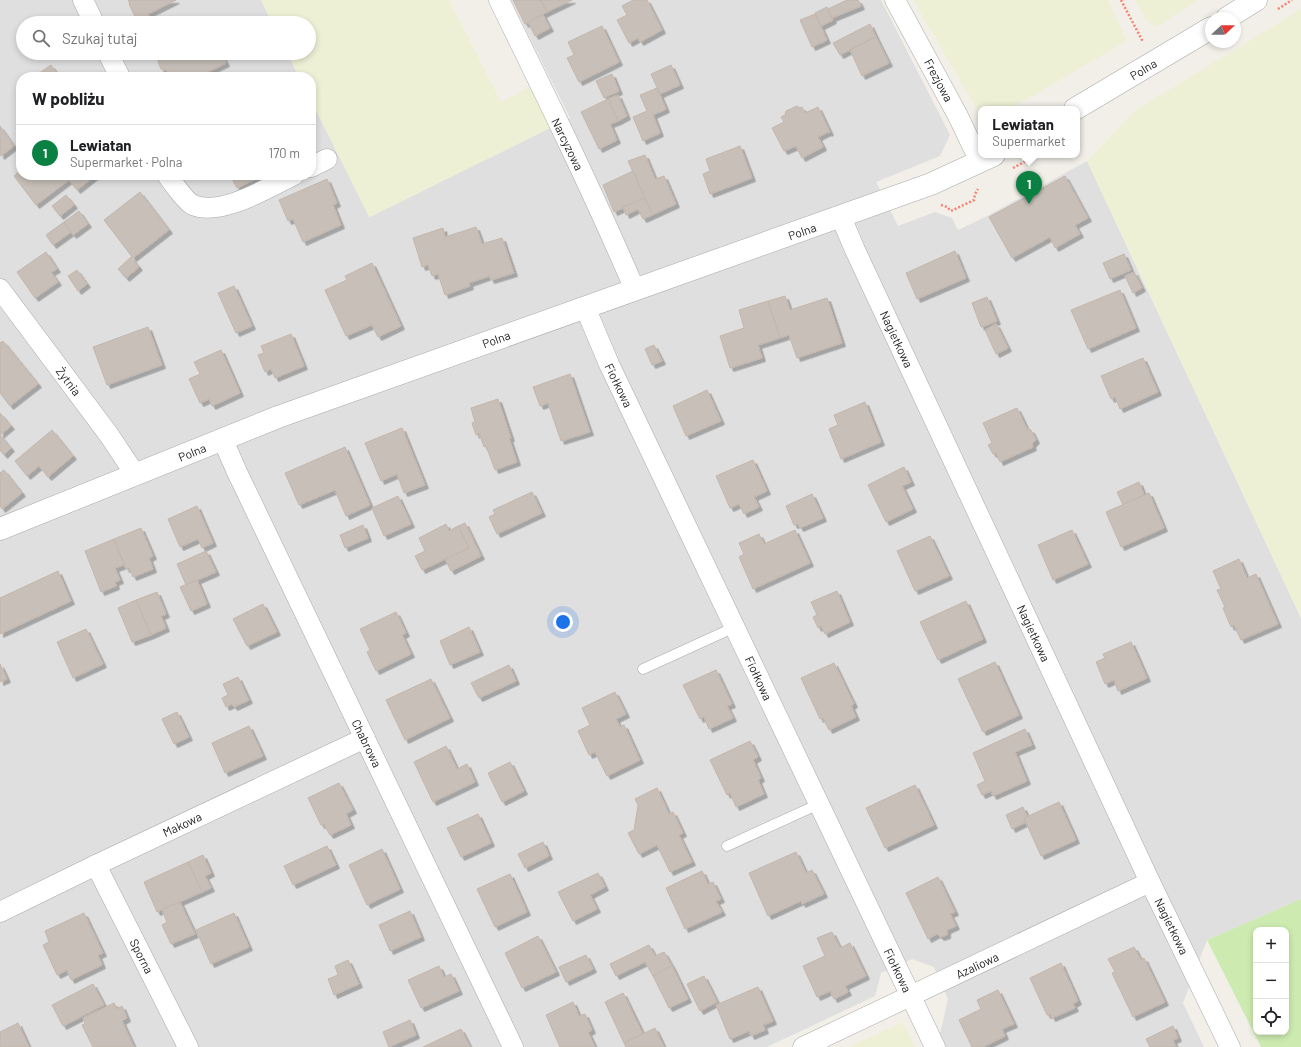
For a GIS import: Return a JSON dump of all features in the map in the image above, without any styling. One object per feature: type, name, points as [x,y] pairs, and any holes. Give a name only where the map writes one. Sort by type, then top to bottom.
[{"type":"street","points":[[83,0],[91,16]]},
{"type":"street","name":"Narcyzowa","points":[[499,0],[578,163],[635,290]]},
{"type":"street","name":"Frezjowa","points":[[895,0],[958,116],[978,145]]},
{"type":"street","points":[[1237,12],[1256,0]]},
{"type":"street","name":"Polna","points":[[1080,106],[1205,32]]},
{"type":"street","points":[[112,60],[118,72]]},
{"type":"street","name":"Polna","points":[[0,529],[286,415],[841,217],[931,184],[987,158]]},
{"type":"street","points":[[171,180],[180,192],[193,204],[212,208],[234,204],[284,180]]},
{"type":"street","name":"Nagietkowa","points":[[841,217],[855,250],[1150,882],[1230,1047]]},
{"type":"street","name":"Żytnia","points":[[0,289],[109,435],[135,474]]},
{"type":"street","name":"Fiołkowa","points":[[585,308],[609,364],[935,1047]]},
{"type":"street","name":"Chabrowa","points":[[223,440],[236,472],[513,1047]]},
{"type":"street","name":"Makowa","points":[[0,912],[365,738]]},
{"type":"street","name":"Sporna","points":[[96,865],[188,1047]]},
{"type":"street","name":"Azaliowa","points":[[803,1047],[1150,882]]},
{"type":"lane","points":[[643,669],[735,627]]},
{"type":"lane","points":[[727,846],[819,804]]},
{"type":"path","points":[[1121,0],[1153,63]]},
{"type":"shaded area","points":[[0,0],[261,0],[269,16],[16,16],[16,60],[290,60],[296,72],[16,72],[16,180],[316,180],[316,110],[370,217],[570,118],[511,0],[881,0],[950,135],[940,156],[876,182],[898,226],[935,212],[952,218],[958,230],[985,217],[1087,161],[1301,618],[1301,899],[1207,940],[1183,1003],[1204,1047],[946,1047],[940,1034],[948,999],[934,967],[912,959],[881,973],[875,996],[767,1047],[0,1047]]},
{"type":"green space","points":[[261,0],[449,0],[501,102],[530,87],[550,128],[369,217],[316,110],[316,72],[296,72],[290,60],[316,60],[316,16],[269,16]]},
{"type":"green space","points":[[913,0],[1108,0],[1127,41],[1015,106],[978,106],[978,111]]},
{"type":"green space","points":[[1135,0],[1199,0],[1156,27],[1146,20]]},
{"type":"green space","points":[[1301,9],[1301,618],[1087,161],[1136,110],[1237,48],[1241,48],[1241,46]]},
{"type":"green space","points":[[1301,899],[1301,1047],[1261,1047],[1255,1035],[1289,1035],[1289,927],[1253,927],[1253,1031],[1207,940]]},
{"type":"green space","points":[[903,1022],[915,1047],[849,1047]]},
{"type":"building","points":[[128,0],[176,0],[148,14],[149,16],[135,16]]},
{"type":"building","points":[[513,0],[541,0],[547,12],[525,24]]},
{"type":"building","points":[[541,0],[572,0],[547,12]]},
{"type":"building","points":[[633,0],[647,0],[662,30],[640,42],[638,38],[629,43],[617,20],[627,15],[622,6]]},
{"type":"building","points":[[847,0],[858,0],[861,6],[832,18],[828,9]]},
{"type":"building","points":[[827,7],[833,20],[821,26],[815,13]]},
{"type":"building","points":[[815,14],[827,40],[812,47],[800,20]]},
{"type":"building","points":[[543,15],[550,28],[535,36],[528,22]]},
{"type":"building","points":[[870,24],[876,37],[840,55],[833,43]]},
{"type":"building","points":[[602,26],[619,62],[579,82],[567,58],[574,55],[568,42]]},
{"type":"building","points":[[876,37],[889,63],[862,76],[850,50]]},
{"type":"building","points":[[158,60],[224,60],[226,63],[208,72],[167,72],[166,70],[161,69]]},
{"type":"building","points":[[51,65],[56,72],[41,72]]},
{"type":"building","points":[[671,65],[680,85],[660,94],[651,74]]},
{"type":"building","points":[[612,74],[619,91],[604,98],[596,81]]},
{"type":"building","points":[[657,88],[666,109],[653,115],[660,133],[643,141],[633,117],[647,111],[640,95]]},
{"type":"building","points":[[618,95],[627,116],[618,121],[608,99]]},
{"type":"building","points":[[608,99],[618,121],[610,124],[617,140],[599,149],[581,112]]},
{"type":"building","points":[[797,106],[800,108],[802,107],[805,113],[818,107],[830,132],[818,137],[823,147],[802,158],[796,146],[784,151],[772,128],[784,122],[781,117],[785,115],[786,111]]},
{"type":"building","points":[[0,126],[14,146],[1,156],[0,154]]},
{"type":"building","points":[[740,146],[752,178],[710,194],[703,174],[710,171],[706,159]]},
{"type":"building","points":[[645,155],[655,179],[664,176],[676,204],[652,215],[628,161]]},
{"type":"building","points":[[633,171],[645,198],[614,212],[603,185]]},
{"type":"building","points":[[1065,176],[1088,218],[1075,225],[1080,234],[1055,248],[1050,237],[1012,258],[989,217]]},
{"type":"building","points":[[327,179],[337,203],[333,205],[341,225],[303,242],[293,219],[288,221],[279,200]]},
{"type":"building","points":[[17,180],[69,180],[36,205]]},
{"type":"building","points":[[69,180],[90,180],[77,190]]},
{"type":"building","points":[[233,180],[253,180],[237,188]]},
{"type":"building","points":[[140,192],[169,230],[133,258],[104,220]]},
{"type":"building","points":[[66,195],[74,205],[60,216],[52,206]]},
{"type":"building","points":[[645,198],[652,215],[643,219],[638,209],[626,215],[623,207]]},
{"type":"building","points":[[79,211],[88,224],[73,235],[64,222]]},
{"type":"building","points":[[64,222],[71,232],[53,245],[46,235]]},
{"type":"building","points":[[476,227],[482,244],[502,238],[514,273],[491,280],[489,276],[469,283],[470,286],[445,295],[438,274],[432,276],[428,265],[422,267],[413,238],[443,228],[445,237]]},
{"type":"building","points":[[955,251],[966,278],[917,299],[906,273]]},
{"type":"building","points":[[46,252],[57,269],[51,272],[58,282],[35,298],[17,272]]},
{"type":"building","points":[[1124,254],[1131,270],[1110,279],[1103,263]]},
{"type":"building","points":[[131,257],[139,267],[126,278],[118,269]]},
{"type":"building","points":[[372,263],[401,326],[378,337],[372,325],[346,336],[325,290],[347,280],[345,276]]},
{"type":"building","points":[[77,270],[87,284],[78,291],[68,276]]},
{"type":"building","points":[[1134,272],[1142,288],[1133,293],[1125,276]]},
{"type":"building","points":[[234,286],[252,326],[236,333],[218,293]]},
{"type":"building","points":[[1120,290],[1136,328],[1088,349],[1071,310]]},
{"type":"building","points":[[785,296],[790,310],[827,298],[842,343],[797,358],[789,335],[780,338],[768,301]]},
{"type":"building","points":[[987,297],[997,321],[981,327],[972,303]]},
{"type":"building","points":[[768,301],[780,338],[758,345],[762,358],[730,368],[720,336],[744,328],[739,310]]},
{"type":"building","points":[[996,324],[1008,348],[996,354],[985,330]]},
{"type":"building","points":[[148,327],[162,365],[107,385],[93,347]]},
{"type":"building","points":[[291,334],[304,366],[275,378],[271,369],[265,372],[258,355],[264,353],[261,346]]},
{"type":"building","points":[[3,341],[38,384],[10,406],[0,393],[0,343]]},
{"type":"building","points":[[654,345],[662,361],[652,365],[645,349]]},
{"type":"building","points":[[221,350],[240,393],[212,406],[209,399],[200,403],[189,379],[200,374],[194,362]]},
{"type":"building","points":[[1143,358],[1158,392],[1120,409],[1115,397],[1111,399],[1101,376]]},
{"type":"building","points":[[570,374],[590,432],[561,441],[548,403],[540,406],[533,387]]},
{"type":"building","points":[[707,390],[721,421],[686,436],[673,406]]},
{"type":"building","points":[[498,399],[517,462],[495,470],[486,446],[484,447],[479,433],[476,435],[472,423],[475,422],[471,408]]},
{"type":"building","points":[[865,402],[881,442],[841,459],[829,429],[838,425],[834,415]]},
{"type":"building","points":[[1017,408],[1027,429],[1031,430],[1036,440],[1032,444],[1033,447],[1000,462],[996,453],[993,454],[988,445],[992,443],[983,423]]},
{"type":"building","points":[[0,413],[11,426],[0,435]]},
{"type":"building","points":[[402,428],[425,485],[404,493],[397,474],[381,481],[365,443]]},
{"type":"building","points":[[52,430],[73,456],[48,477],[39,466],[27,476],[15,461]]},
{"type":"building","points":[[0,435],[11,448],[4,455],[0,450]]},
{"type":"building","points":[[345,447],[370,505],[346,516],[335,490],[299,505],[285,473]]},
{"type":"building","points":[[753,460],[767,491],[754,497],[759,507],[744,514],[739,504],[730,508],[716,476]]},
{"type":"building","points":[[904,467],[911,482],[902,486],[913,509],[886,522],[868,485]]},
{"type":"building","points":[[4,470],[22,493],[2,509],[0,506],[0,473]]},
{"type":"building","points":[[1139,482],[1144,495],[1123,505],[1117,492]]},
{"type":"building","points":[[532,492],[542,513],[497,534],[489,517],[495,514],[493,510]]},
{"type":"building","points":[[1149,493],[1164,528],[1121,547],[1106,512]]},
{"type":"building","points":[[812,494],[823,518],[800,528],[798,524],[794,525],[786,506]]},
{"type":"building","points":[[398,496],[411,524],[384,536],[372,508]]},
{"type":"building","points":[[197,506],[213,543],[202,548],[198,539],[180,547],[168,519]]},
{"type":"building","points":[[465,523],[481,556],[451,571],[445,559],[469,548],[458,526]]},
{"type":"building","points":[[446,524],[449,531],[458,526],[469,548],[422,570],[415,556],[425,551],[419,538]]},
{"type":"building","points":[[363,525],[368,538],[345,548],[340,535]]},
{"type":"building","points":[[141,528],[153,556],[149,558],[153,569],[133,577],[129,568],[126,569],[114,539]]},
{"type":"building","points":[[795,530],[810,563],[753,589],[739,557],[744,554],[739,543],[759,534],[764,544]]},
{"type":"building","points":[[1072,530],[1088,564],[1053,580],[1038,545]]},
{"type":"building","points":[[930,536],[949,576],[915,591],[897,551]]},
{"type":"building","points":[[114,539],[124,565],[115,568],[120,580],[115,582],[116,586],[101,592],[85,551]]},
{"type":"building","points":[[206,551],[216,572],[186,585],[177,564]]},
{"type":"building","points":[[1239,559],[1247,578],[1256,574],[1278,624],[1241,640],[1234,625],[1231,627],[1223,608],[1225,607],[1217,590],[1221,589],[1213,571]]},
{"type":"building","points":[[58,571],[71,601],[0,634],[0,598]]},
{"type":"building","points":[[197,580],[207,604],[191,611],[180,587]]},
{"type":"building","points":[[837,591],[850,622],[825,634],[821,626],[818,628],[813,617],[817,615],[811,602]]},
{"type":"building","points":[[157,592],[166,614],[161,616],[166,628],[151,635],[136,600]]},
{"type":"building","points":[[136,600],[151,635],[132,642],[118,608]]},
{"type":"building","points":[[966,601],[983,639],[938,660],[920,622]]},
{"type":"building","points":[[263,604],[277,632],[247,646],[233,619]]},
{"type":"building","points":[[396,612],[406,633],[402,635],[411,654],[376,671],[367,652],[370,650],[360,629]]},
{"type":"building","points":[[469,627],[480,652],[450,665],[440,641]]},
{"type":"building","points":[[86,629],[103,664],[73,678],[57,642]]},
{"type":"building","points":[[1131,642],[1147,678],[1118,691],[1114,680],[1105,684],[1096,662],[1105,658],[1103,654]]},
{"type":"building","points":[[995,662],[1019,715],[983,732],[958,679]]},
{"type":"building","points":[[834,663],[854,704],[851,706],[856,717],[829,730],[823,718],[820,719],[801,678]]},
{"type":"building","points":[[0,664],[7,679],[0,682]]},
{"type":"building","points":[[509,665],[516,681],[479,698],[471,683]]},
{"type":"building","points":[[716,670],[732,704],[727,706],[733,718],[709,729],[704,717],[700,719],[683,685]]},
{"type":"building","points":[[238,677],[249,700],[234,707],[232,704],[226,707],[222,698],[228,695],[223,684]]},
{"type":"building","points":[[431,679],[450,718],[405,740],[386,700]]},
{"type":"building","points":[[615,692],[626,714],[616,719],[620,727],[624,725],[640,760],[607,776],[595,752],[589,755],[578,731],[590,725],[582,708]]},
{"type":"building","points":[[177,712],[189,737],[174,744],[162,719]]},
{"type":"building","points":[[249,726],[263,756],[225,773],[212,743]]},
{"type":"building","points":[[1025,729],[1032,745],[1015,752],[1027,781],[993,796],[991,791],[982,795],[977,785],[985,781],[973,753]]},
{"type":"building","points":[[750,741],[758,757],[753,760],[761,778],[758,780],[764,794],[736,807],[730,793],[727,795],[710,760]]},
{"type":"building","points":[[446,746],[457,769],[467,764],[475,782],[433,802],[414,762]]},
{"type":"building","points":[[510,762],[524,791],[502,802],[488,773]]},
{"type":"building","points":[[339,783],[353,810],[346,814],[351,825],[330,835],[324,824],[321,825],[308,798]]},
{"type":"building","points":[[915,785],[934,825],[885,848],[866,808]]},
{"type":"building","points":[[657,788],[669,814],[673,812],[683,833],[679,835],[692,862],[670,872],[657,845],[639,854],[628,833],[634,830],[638,805],[635,799]]},
{"type":"building","points":[[1059,802],[1076,840],[1041,856],[1024,818]]},
{"type":"building","points":[[1023,807],[1027,816],[1024,818],[1026,822],[1012,829],[1006,815]]},
{"type":"building","points":[[478,814],[491,843],[461,857],[447,828]]},
{"type":"building","points":[[543,842],[549,856],[525,868],[518,854]]},
{"type":"building","points":[[327,846],[336,865],[293,885],[284,866]]},
{"type":"building","points":[[382,849],[400,889],[367,905],[349,865]]},
{"type":"building","points":[[796,852],[806,873],[812,870],[824,894],[802,904],[801,901],[768,916],[749,873]]},
{"type":"building","points":[[203,855],[211,873],[205,876],[211,888],[202,892],[188,862]]},
{"type":"building","points":[[188,862],[202,892],[157,912],[144,882]]},
{"type":"building","points":[[702,871],[708,884],[713,882],[721,899],[716,901],[722,912],[685,929],[666,888]]},
{"type":"building","points":[[598,873],[605,887],[590,895],[597,909],[573,921],[558,892]]},
{"type":"building","points":[[510,874],[527,912],[495,927],[477,889]]},
{"type":"building","points":[[938,877],[955,912],[950,914],[956,926],[947,930],[947,935],[941,937],[937,934],[928,939],[906,893]]},
{"type":"building","points":[[180,902],[195,934],[171,944],[162,925],[167,922],[162,910]]},
{"type":"building","points":[[410,911],[421,937],[390,951],[379,925]]},
{"type":"building","points":[[84,913],[103,953],[98,955],[102,965],[71,980],[67,970],[57,975],[43,945],[49,942],[45,931]]},
{"type":"building","points":[[234,913],[249,947],[211,964],[196,930]]},
{"type":"building","points":[[832,932],[840,948],[850,943],[866,976],[845,986],[848,992],[834,999],[830,991],[817,997],[803,966],[825,956],[817,938]]},
{"type":"building","points":[[538,936],[556,972],[522,988],[505,953]]},
{"type":"building","points":[[649,945],[655,956],[664,952],[672,966],[653,976],[645,962],[616,976],[610,964]]},
{"type":"building","points":[[1134,947],[1141,960],[1144,958],[1165,1002],[1133,1017],[1112,973],[1115,972],[1108,959]]},
{"type":"building","points":[[586,955],[593,969],[566,982],[559,967]]},
{"type":"building","points":[[348,960],[359,984],[334,995],[328,979],[338,975],[335,966]]},
{"type":"building","points":[[1061,963],[1078,1001],[1073,1004],[1075,1008],[1052,1018],[1050,1014],[1047,1015],[1030,978]]},
{"type":"building","points":[[439,966],[444,977],[451,974],[459,991],[421,1008],[408,980]]},
{"type":"building","points":[[672,966],[688,999],[669,1008],[653,976]]},
{"type":"building","points":[[704,976],[717,1002],[700,1011],[687,984]]},
{"type":"building","points":[[93,984],[104,1005],[63,1026],[52,1005]]},
{"type":"building","points":[[758,987],[773,1021],[763,1025],[765,1030],[751,1036],[749,1031],[730,1039],[716,1005]]},
{"type":"building","points":[[998,990],[1014,1024],[1002,1029],[1005,1036],[983,1047],[972,1047],[959,1020],[981,1009],[977,1000]]},
{"type":"building","points":[[623,993],[643,1034],[624,1043],[605,1002]]},
{"type":"building","points":[[573,1002],[579,1016],[585,1014],[592,1030],[588,1032],[595,1047],[560,1047],[546,1015]]},
{"type":"building","points":[[114,1003],[117,1009],[122,1006],[127,1018],[122,1021],[134,1047],[93,1047],[82,1025],[85,1024],[83,1018]]},
{"type":"building","points":[[410,1020],[416,1035],[389,1047],[383,1032]]},
{"type":"building","points":[[18,1023],[29,1047],[0,1047],[0,1032]]},
{"type":"building","points":[[1173,1026],[1178,1038],[1173,1040],[1176,1047],[1150,1047],[1146,1039]]},
{"type":"building","points":[[655,1028],[664,1047],[626,1047],[624,1043]]},
{"type":"building","points":[[461,1029],[470,1047],[423,1047]]},
{"type":"place","name":"Lewiatan","points":[[1029,204]]}]
